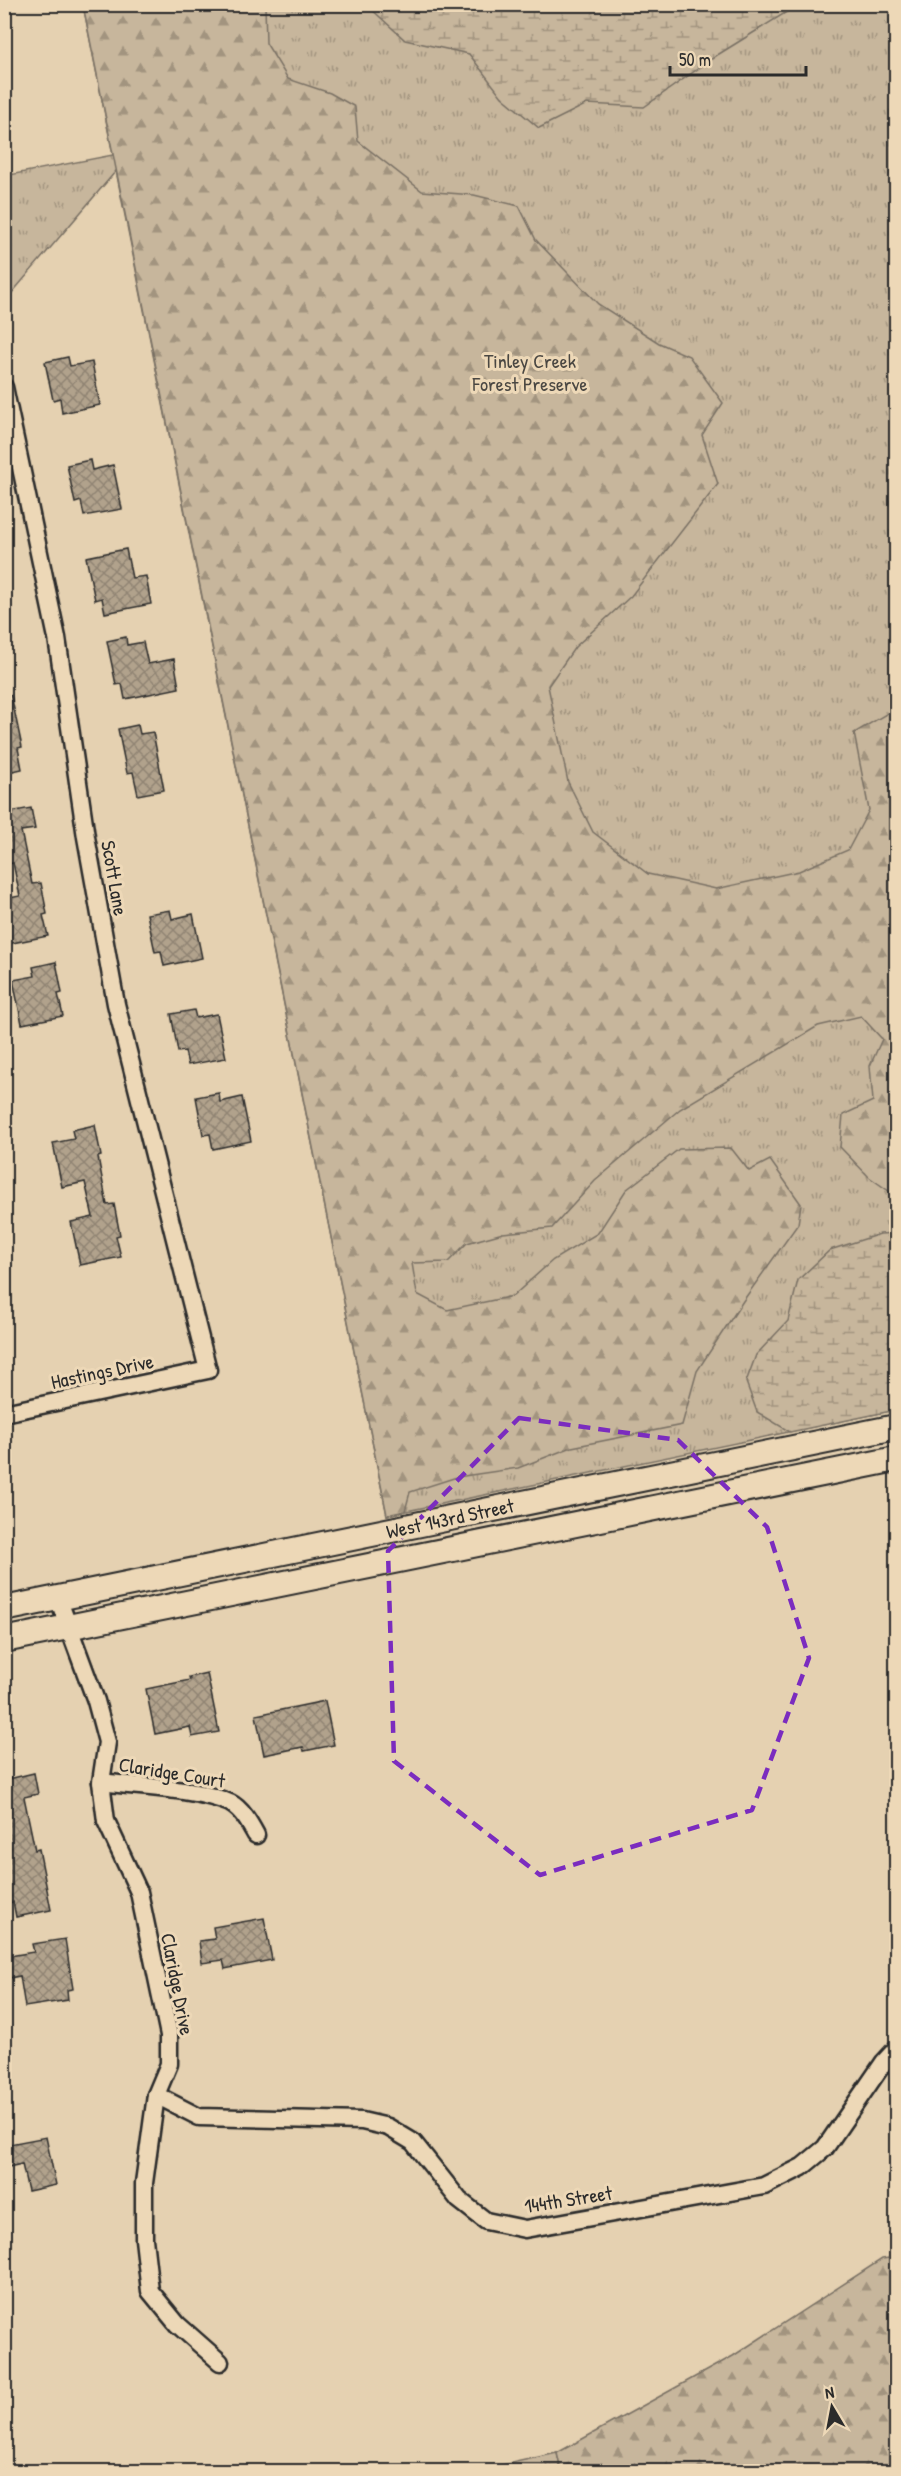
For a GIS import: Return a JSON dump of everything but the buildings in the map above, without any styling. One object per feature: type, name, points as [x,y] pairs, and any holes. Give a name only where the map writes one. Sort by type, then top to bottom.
[{"type":"main road","name":"West 143rd Street","points":[[4,1609],[897,1427]]},
{"type":"main road","name":"West 143rd Street","points":[[4,1640],[897,1459]]},
{"type":"street","name":"Scott Lane","points":[[4,387],[57,638],[86,837],[116,1004],[208,1370]]},
{"type":"street","name":"Hastings Drive","points":[[4,1413],[208,1370]]},
{"type":"street","name":"Claridge Drive","points":[[58,1598],[96,1701],[107,1742],[101,1782],[106,1821],[139,1892],[169,2035],[169,2064],[156,2095],[144,2183],[144,2239],[150,2291],[177,2324],[220,2362]]},
{"type":"street","name":"Claridge Court","points":[[101,1782],[202,1794],[232,1804],[248,1821],[256,1835]]},
{"type":"street","name":"144th Street","points":[[156,2095],[199,2117],[362,2121],[388,2127],[413,2142],[459,2200],[486,2221],[525,2229],[764,2186],[802,2167],[825,2148],[884,2062],[897,2049]]},
{"type":"highlighted area","points":[[519,1418],[678,1440],[767,1527],[809,1658],[752,1810],[540,1875],[394,1761],[388,1551]]},
{"type":"green space","name":"Tinley Creek Forest Preserve","points":[[83,5],[896,5],[896,1410],[387,1515],[116,171],[5,301],[4,176],[113,155]]},
{"type":"green space","name":"Tinley Creek Forest Preserve","points":[[83,5],[265,5],[266,43],[288,79],[330,93],[355,107],[358,141],[422,191],[474,195],[519,206],[536,240],[598,304],[659,343],[689,356],[723,403],[702,435],[718,484],[631,596],[575,647],[548,686],[568,782],[593,832],[648,874],[716,889],[799,871],[848,850],[869,810],[854,733],[896,708],[896,1196],[869,1177],[840,1147],[843,1115],[873,1101],[870,1066],[882,1039],[861,1016],[818,1026],[680,1109],[595,1181],[552,1228],[503,1233],[467,1243],[448,1262],[412,1263],[417,1294],[447,1310],[513,1296],[553,1260],[598,1233],[626,1190],[679,1149],[731,1148],[749,1171],[770,1160],[801,1204],[798,1224],[697,1371],[682,1425],[572,1447],[518,1468],[457,1477],[410,1492],[405,1511],[387,1515]]},
{"type":"green space","points":[[367,5],[798,5],[719,54],[644,107],[587,104],[539,128],[502,97],[469,54],[405,40]]},
{"type":"green space","points":[[896,1233],[896,1410],[790,1432],[757,1412],[746,1382],[756,1355],[788,1321],[798,1280],[830,1250],[880,1234]]},
{"type":"green space","points":[[896,2257],[896,2471],[561,2471],[557,2453],[733,2356],[882,2259]]},
{"type":"green space","points":[[557,2453],[561,2471],[470,2472]]}]
